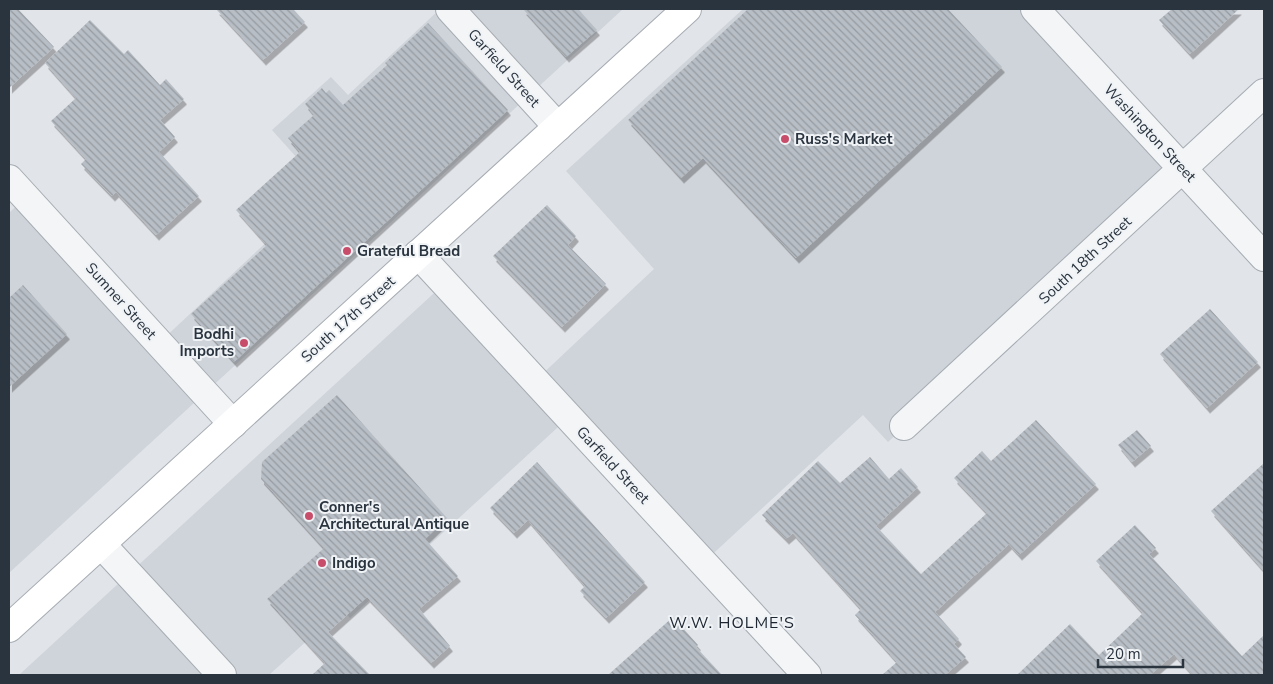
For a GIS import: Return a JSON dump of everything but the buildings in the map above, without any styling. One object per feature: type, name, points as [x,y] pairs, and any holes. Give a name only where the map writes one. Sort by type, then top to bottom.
[{"type":"main road","name":"South 17th Street","points":[[9,628],[687,9]]},
{"type":"street","name":"Garfield Street","points":[[450,9],[558,127]]},
{"type":"street","name":"Washington Street","points":[[1035,9],[1264,257]]},
{"type":"street","name":"South 18th Street","points":[[904,426],[1183,170],[1264,93]]},
{"type":"street","name":"Sumner Street","points":[[9,179],[233,424]]},
{"type":"street","name":"Garfield Street","points":[[418,254],[807,675]]},
{"type":"street","points":[[101,544],[222,675]]},
{"type":"shaded area","points":[[440,9],[623,9],[9,573],[9,213],[26,197],[159,343],[324,188],[272,130],[331,77],[348,95]]},
{"type":"shaded area","points":[[743,9],[1035,9],[1183,170],[888,442],[863,415],[703,563],[569,417],[350,618],[342,609],[269,675],[19,675],[445,283],[536,380],[654,269],[566,171]]},
{"type":"place","name":"Russ's Market","points":[[785,139]]},
{"type":"place","name":"Grateful Bread","points":[[347,251]]},
{"type":"place","name":"Bodhi Imports","points":[[244,343]]},
{"type":"place","name":"Conner's Architectural Antique","points":[[309,516]]},
{"type":"place","name":"Indigo","points":[[322,563]]},
{"type":"district","name":"W.W. HOLME'S","points":[[732,623]]}]
